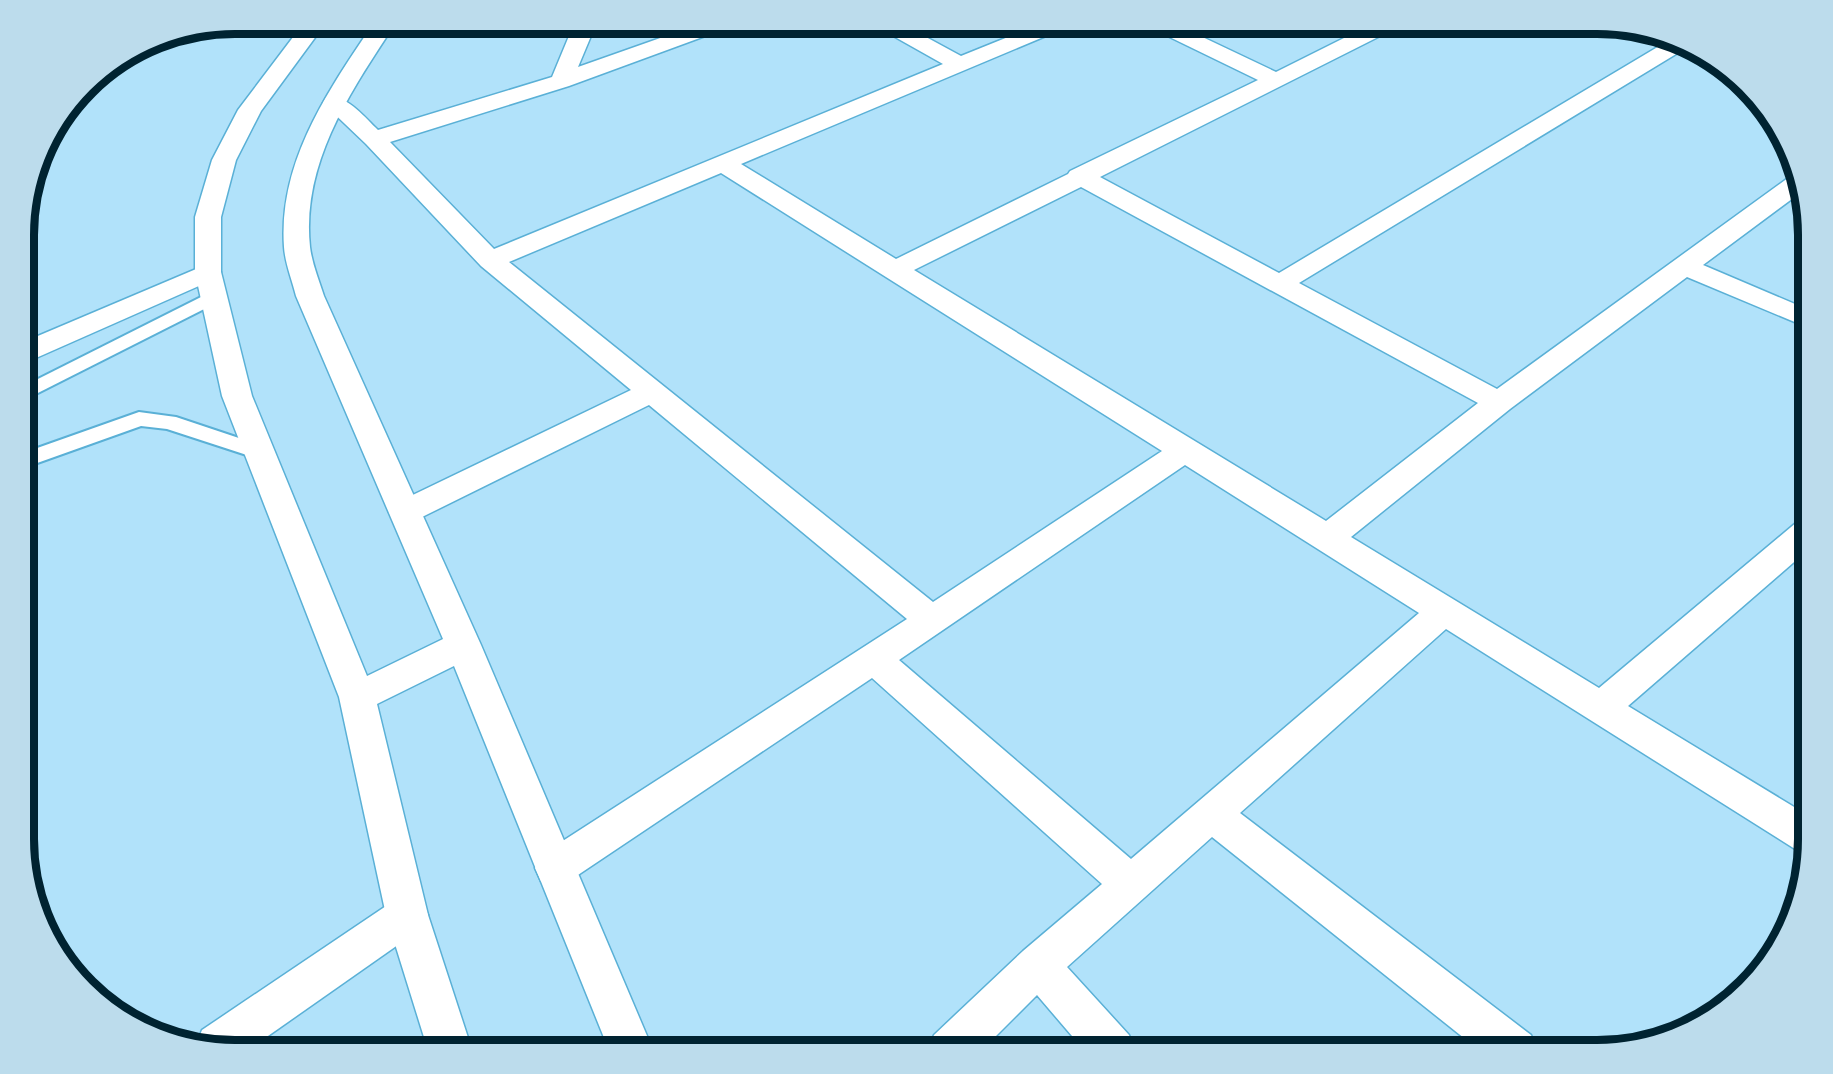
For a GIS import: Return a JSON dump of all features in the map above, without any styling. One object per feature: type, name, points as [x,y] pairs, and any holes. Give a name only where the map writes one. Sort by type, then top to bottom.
[{"type":"street","points":[[490,261],[725,165],[1033,34]]},
{"type":"street","points":[[1180,34],[1275,80]]},
{"type":"street","points":[[894,270],[1079,176],[1368,34]]},
{"type":"street","points":[[306,35],[250,110],[224,160],[208,218],[211,284],[237,396],[357,697],[407,915],[447,1040]]},
{"type":"street","points":[[377,35],[334,103],[305,163],[298,198],[297,248],[310,296],[463,645],[626,1040]]},
{"type":"street","points":[[561,81],[580,35]]},
{"type":"street","points":[[374,140],[561,81],[690,35]]},
{"type":"street","points":[[905,35],[961,65]]},
{"type":"street","points":[[1279,284],[1671,49]]},
{"type":"street","points":[[334,103],[374,140],[490,261],[930,619]]},
{"type":"street","points":[[725,165],[1798,830]]},
{"type":"street","points":[[1079,176],[1499,402]]},
{"type":"street","points":[[1327,538],[1499,402],[1793,186]]},
{"type":"street","points":[[1684,266],[1798,315]]},
{"type":"street","points":[[34,340],[211,284]]},
{"type":"street","points":[[405,512],[651,392]]},
{"type":"street","points":[[555,868],[874,659],[930,619],[1185,450]]},
{"type":"street","points":[[1601,708],[1798,550]]},
{"type":"street","points":[[961,1039],[1038,965],[1444,611]]},
{"type":"street","points":[[357,697],[463,645]]},
{"type":"street","points":[[874,659],[1131,884]]},
{"type":"street","points":[[1212,814],[1501,1039]]},
{"type":"street","points":[[226,1039],[407,915]]},
{"type":"street","points":[[1038,965],[1104,1039]]},
{"type":"lane","points":[[34,388],[211,284]]},
{"type":"lane","points":[[34,457],[140,419],[169,422],[259,452]]}]
